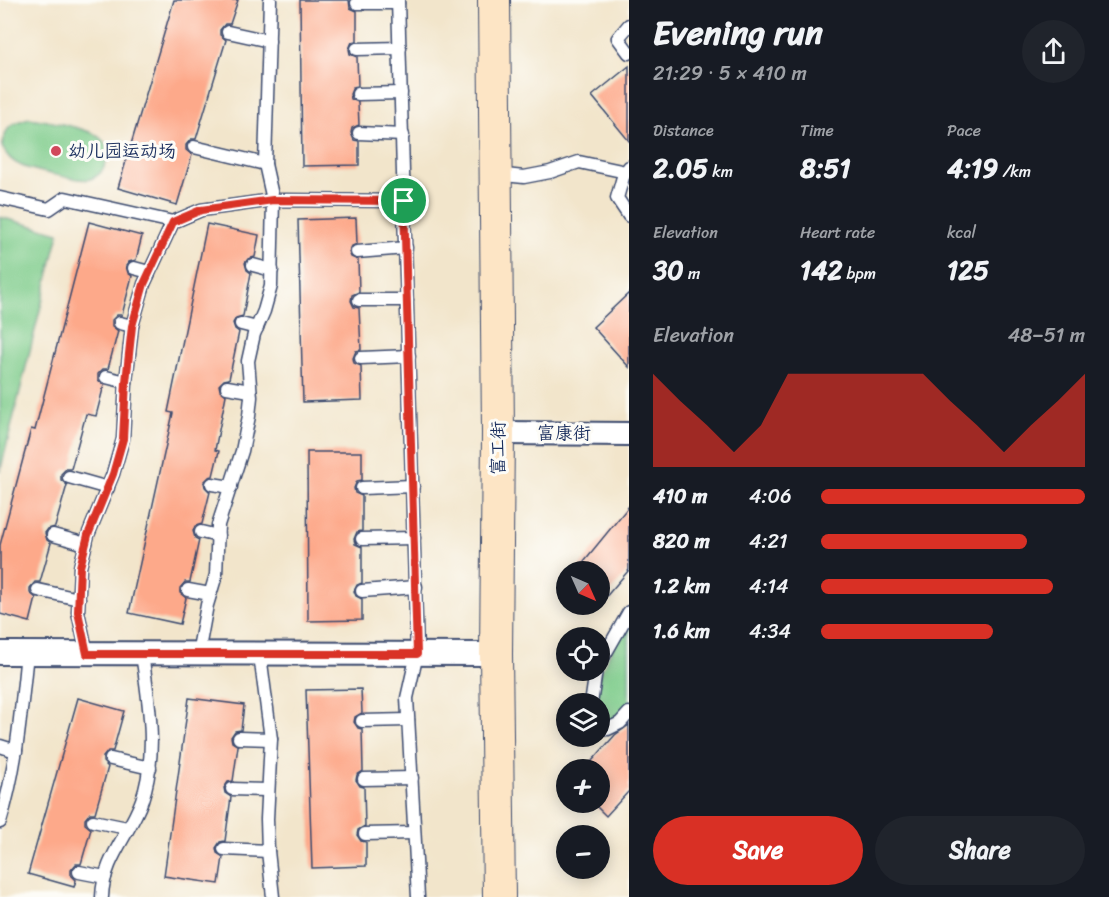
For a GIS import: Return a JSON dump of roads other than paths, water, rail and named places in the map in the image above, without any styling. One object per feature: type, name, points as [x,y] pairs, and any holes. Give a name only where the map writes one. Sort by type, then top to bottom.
[{"type":"street","name":"富工街","points":[[494,0],[499,897]]},
{"type":"street","name":"富康街","points":[[498,433],[629,434]]},
{"type":"street","points":[[0,653],[496,654]]},
{"type":"lane","points":[[198,654],[216,575],[218,525],[231,488],[249,416],[248,361],[271,286],[273,200],[265,164],[270,0]]},
{"type":"lane","points":[[357,3],[398,2],[417,654],[407,698],[418,897]]},
{"type":"lane","points":[[629,25],[618,38],[629,53]]},
{"type":"lane","points":[[228,33],[268,41]]},
{"type":"lane","points":[[357,49],[400,48]]},
{"type":"lane","points":[[358,94],[401,93]]},
{"type":"lane","points":[[359,133],[402,135]]},
{"type":"lane","points":[[194,147],[265,164]]},
{"type":"lane","points":[[495,174],[524,177],[550,172],[579,162],[627,170],[617,198],[629,216]]},
{"type":"lane","points":[[0,198],[49,209],[64,198],[173,222],[201,210],[273,200],[404,201]]},
{"type":"lane","points":[[87,654],[78,612],[80,567],[123,439],[126,325],[173,222]]},
{"type":"lane","points":[[357,252],[406,248]]},
{"type":"lane","points":[[253,265],[272,270]]},
{"type":"lane","points":[[134,268],[149,272]]},
{"type":"lane","points":[[359,300],[407,300]]},
{"type":"lane","points":[[241,324],[257,328]]},
{"type":"lane","points":[[361,358],[409,356]]},
{"type":"lane","points":[[106,376],[126,382]]},
{"type":"lane","points":[[227,387],[250,391]]},
{"type":"lane","points":[[69,477],[108,488]]},
{"type":"lane","points":[[212,484],[231,488]]},
{"type":"lane","points":[[362,488],[413,486]]},
{"type":"lane","points":[[201,532],[218,536]]},
{"type":"lane","points":[[53,535],[86,544]]},
{"type":"lane","points":[[362,539],[414,538]]},
{"type":"lane","points":[[362,591],[416,587]]},
{"type":"lane","points":[[38,590],[79,599]]},
{"type":"lane","points":[[188,590],[210,594]]},
{"type":"lane","points":[[610,645],[629,612]]},
{"type":"lane","points":[[1,817],[8,798],[16,751],[27,653]]},
{"type":"lane","points":[[102,897],[102,883],[141,802],[150,768],[151,713],[142,654]]},
{"type":"lane","points":[[260,655],[270,739],[267,790],[268,851],[273,897]]},
{"type":"lane","points":[[610,728],[620,723],[629,713]]},
{"type":"lane","points":[[362,721],[408,720]]},
{"type":"lane","points":[[239,738],[270,739]]},
{"type":"lane","points":[[0,746],[16,751]]},
{"type":"lane","points":[[111,759],[150,768]]},
{"type":"lane","points":[[364,779],[412,778]]},
{"type":"lane","points":[[232,789],[267,790]]},
{"type":"lane","points":[[93,821],[127,828]]},
{"type":"lane","points":[[365,834],[414,833]]},
{"type":"lane","points":[[224,849],[268,851]]},
{"type":"lane","points":[[79,872],[105,877]]},
{"type":"place","name":"幼儿园运动场","points":[[56,151]]}]
